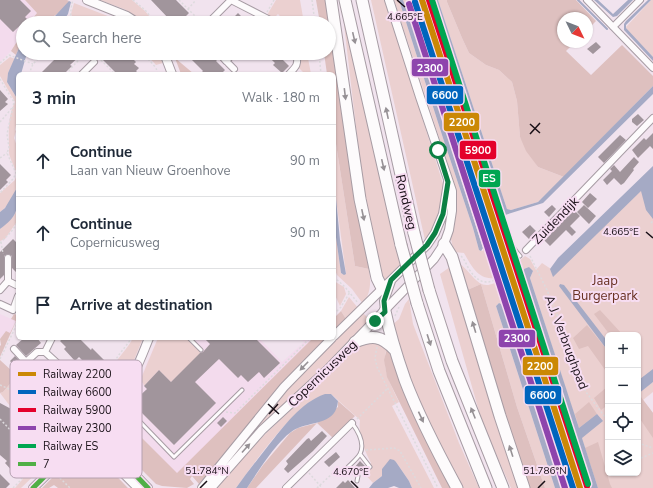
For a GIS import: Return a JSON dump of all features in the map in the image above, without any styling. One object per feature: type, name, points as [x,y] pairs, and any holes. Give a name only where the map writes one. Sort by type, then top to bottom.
[{"type":"highway","points":[[331,0],[333,16]]},
{"type":"highway","name":"Rondweg","points":[[345,0],[417,303],[439,371],[486,488]]},
{"type":"highway","name":"Rondweg","points":[[362,0],[414,233],[429,290],[452,362],[503,488]]},
{"type":"highway","points":[[336,34],[360,199],[378,278],[385,289]]},
{"type":"highway","points":[[444,244],[452,257],[500,416],[524,488]]},
{"type":"highway","points":[[385,312],[405,381],[419,413],[457,488]]},
{"type":"highway","points":[[355,342],[368,337],[379,338],[388,343],[395,350]]},
{"type":"street","points":[[87,0],[127,16]]},
{"type":"street","points":[[215,16],[231,0],[260,16]]},
{"type":"street","name":"Copernicusweg","points":[[207,486],[262,430],[327,370],[385,312],[434,259],[444,244],[449,230],[453,206],[452,191],[389,0]]},
{"type":"street","points":[[587,0],[653,68]]},
{"type":"street","points":[[613,26],[640,0]]},
{"type":"street","points":[[84,72],[95,60]]},
{"type":"street","points":[[167,60],[171,72]]},
{"type":"street","points":[[291,72],[296,66],[298,60]]},
{"type":"street","points":[[226,61],[234,69]]},
{"type":"street","name":"Zuidendijk","points":[[526,250],[653,118]]},
{"type":"street","name":"Copernicusweg","points":[[336,334],[385,289],[391,280],[427,245],[435,233],[443,214],[448,182]]},
{"type":"street","points":[[427,245],[444,244]]},
{"type":"street","points":[[0,290],[8,281],[8,258]]},
{"type":"street","points":[[8,281],[16,285]]},
{"type":"street","points":[[385,312],[385,289],[397,291],[407,288]]},
{"type":"street","points":[[0,304],[12,310],[16,301]]},
{"type":"street","points":[[46,352],[51,340]]},
{"type":"street","points":[[139,360],[148,340]]},
{"type":"street","name":"Copernicusweg","points":[[207,486],[284,387],[330,340]]},
{"type":"street","points":[[14,349],[24,360]]},
{"type":"street","points":[[28,360],[37,352],[46,352],[54,360]]},
{"type":"street","points":[[286,488],[352,423]]},
{"type":"street","points":[[33,488],[45,478]]},
{"type":"street","points":[[128,478],[138,488]]},
{"type":"street","points":[[138,478],[148,488]]},
{"type":"street","points":[[197,488],[207,486]]},
{"type":"lane","points":[[502,218],[507,235],[520,256]]},
{"type":"lane","points":[[191,340],[201,350]]},
{"type":"lane","points":[[142,424],[174,457],[242,390]]},
{"type":"lane","points":[[352,423],[359,433],[361,450],[360,454],[348,467],[358,476],[357,480]]},
{"type":"lane","points":[[360,454],[370,467]]},
{"type":"path","points":[[70,16],[73,0]]},
{"type":"path","points":[[133,0],[146,10],[151,16]]},
{"type":"path","points":[[179,0],[195,16]]},
{"type":"path","points":[[188,9],[196,0]]},
{"type":"path","points":[[268,16],[274,0]]},
{"type":"path","points":[[312,0],[314,16]]},
{"type":"path","points":[[0,63],[9,55],[16,57]]},
{"type":"path","points":[[23,60],[33,64]]},
{"type":"path","points":[[30,72],[33,64],[37,60]]},
{"type":"path","points":[[68,72],[79,60]]},
{"type":"path","points":[[97,60],[112,72]]},
{"type":"path","points":[[149,60],[157,72]]},
{"type":"path","points":[[320,60],[321,72]]},
{"type":"path","points":[[0,79],[14,102],[7,134],[9,148],[8,153],[16,171]]},
{"type":"path","points":[[0,122],[12,108]]},
{"type":"path","points":[[0,158],[8,153]]},
{"type":"path","points":[[0,193],[16,175]]},
{"type":"path","points":[[8,258],[2,252],[3,249],[1,242],[16,225]]},
{"type":"path","points":[[452,257],[456,254],[460,255],[465,260],[471,272],[478,279],[490,282],[498,278],[520,256]]},
{"type":"path","name":"A.J. Verbrughpad","points":[[532,258],[558,315],[570,356],[586,392],[605,417]]},
{"type":"path","points":[[336,312],[341,307],[350,292]]},
{"type":"path","points":[[0,359],[16,326]]},
{"type":"path","points":[[379,338],[375,358],[378,367],[438,488]]},
{"type":"path","points":[[116,360],[130,340]]},
{"type":"path","points":[[220,411],[235,413],[308,340]]},
{"type":"path","points":[[0,384],[10,389]]},
{"type":"path","points":[[352,423],[389,387]]},
{"type":"path","points":[[0,419],[10,430]]},
{"type":"path","points":[[641,444],[653,448]]},
{"type":"path","points":[[361,450],[394,448],[400,451],[421,488]]},
{"type":"path","points":[[641,458],[653,453]]},
{"type":"path","points":[[317,488],[336,470],[345,468]]},
{"type":"path","points":[[308,473],[322,488]]},
{"type":"path","points":[[13,488],[22,478]]},
{"type":"path","points":[[62,478],[70,488]]},
{"type":"shaded area","points":[[0,0],[25,0],[37,13],[35,16],[16,16],[16,43],[11,51],[0,62]]},
{"type":"shaded area","points":[[25,0],[69,1],[62,10],[54,16],[35,16],[37,13]]},
{"type":"shaded area","points":[[316,0],[328,0],[330,16],[319,16]]},
{"type":"shaded area","points":[[447,0],[576,0],[587,12],[557,12],[557,48],[569,48],[566,51],[591,75],[622,45],[653,76],[653,86],[564,177],[538,167],[526,151],[520,137],[517,101],[512,82],[499,70],[486,65],[469,53]]},
{"type":"shaded area","points":[[16,43],[16,55],[11,51]]},
{"type":"shaded area","points":[[336,57],[357,206],[369,269],[355,266],[336,144],[336,72],[327,72],[325,60],[336,60]]},
{"type":"shaded area","points":[[176,60],[192,72],[180,72]]},
{"type":"shaded area","points":[[481,284],[517,407],[545,488],[529,488],[465,291]]},
{"type":"shaded area","points":[[600,310],[620,332],[608,332],[594,314]]},
{"type":"shaded area","points":[[341,311],[346,319],[338,328],[336,328],[336,316]]},
{"type":"shaded area","points":[[0,314],[16,321],[10,333],[4,334],[0,339]]},
{"type":"shaded area","points":[[14,314],[16,314],[16,321],[11,319]]},
{"type":"shaded area","points":[[16,321],[0,357],[0,339],[6,331],[10,333]]},
{"type":"shaded area","points":[[587,325],[605,347],[605,370],[588,346],[579,349],[573,338]]},
{"type":"shaded area","points":[[157,340],[261,340],[282,362],[304,342],[302,340],[311,340],[177,474],[142,438],[142,374]]},
{"type":"shaded area","points":[[311,340],[324,340],[290,377],[199,484],[192,476],[190,479],[194,484],[187,488],[162,486],[156,484],[142,470],[142,438],[177,473]]},
{"type":"shaded area","points":[[387,348],[454,488],[442,488],[387,377],[384,360]]},
{"type":"shaded area","points":[[0,360],[10,369],[10,384],[3,392],[0,393]]},
{"type":"shaded area","points":[[605,389],[605,407],[601,410],[594,398]]},
{"type":"shaded area","points":[[641,397],[653,413],[653,438],[641,420]]},
{"type":"shaded area","points":[[338,401],[355,416],[333,438],[317,423],[338,407]]},
{"type":"shaded area","points":[[589,402],[597,414],[579,428],[575,414]]},
{"type":"shaded area","points":[[317,423],[256,488],[247,488],[263,465],[290,433],[298,428]]},
{"type":"shaded area","points":[[598,442],[605,466],[605,476],[608,476],[612,488],[598,488],[585,448]]},
{"type":"shaded area","points":[[52,478],[118,478],[128,488],[58,488],[54,485],[49,488],[42,488]]},
{"type":"green space","points":[[100,0],[132,0],[149,16],[136,16],[124,9]]},
{"type":"green space","points":[[276,0],[300,0],[303,16],[280,16],[278,14],[276,16],[267,15]]},
{"type":"green space","points":[[371,0],[385,0],[444,187],[437,222],[425,240]]},
{"type":"green space","points":[[394,0],[399,0],[479,250],[483,251],[403,0],[412,0],[501,270],[494,278],[484,277],[479,274],[472,267],[464,253],[454,252],[450,235],[455,200],[455,186]]},
{"type":"green space","points":[[427,0],[435,0],[505,215],[509,234],[504,217],[500,218],[511,253],[513,253],[514,256],[511,259]]},
{"type":"green space","points":[[438,0],[447,0],[469,53],[486,65],[499,70],[512,82],[517,101],[520,137],[538,167],[564,177],[538,202],[511,210],[507,209]]},
{"type":"green space","points":[[651,0],[653,0],[653,57],[627,31],[626,27]]},
{"type":"green space","points":[[74,3],[108,16],[72,16],[71,14]]},
{"type":"green space","points":[[346,14],[403,264],[384,283],[364,195],[343,16]]},
{"type":"green space","points":[[10,57],[15,59],[8,73],[7,82],[16,97],[16,131],[14,138],[16,144],[16,170],[9,152],[10,120],[12,108],[15,102],[0,76],[0,65]]},
{"type":"green space","points":[[151,60],[161,60],[163,63],[156,65]]},
{"type":"green space","points":[[301,60],[308,60],[311,72],[303,72],[299,68]]},
{"type":"green space","points":[[336,144],[355,266],[369,269],[370,287],[363,304],[352,289],[337,275],[336,237],[341,273],[346,274],[336,199]]},
{"type":"green space","points":[[16,177],[16,189],[14,195],[8,205],[0,212],[0,193],[15,180]]},
{"type":"green space","name":"Jaap Burgerpark","points":[[645,184],[653,213],[653,377],[641,387],[641,332],[605,332],[605,476],[641,476],[641,391],[653,382],[653,392],[643,400],[653,413],[653,488],[598,488],[530,278],[533,271],[524,273],[591,488],[583,488],[511,268],[525,256],[530,259],[536,270],[542,263],[554,271]]},
{"type":"green space","points":[[16,212],[16,223],[5,239],[0,241],[0,229]]},
{"type":"green space","points":[[459,263],[475,279],[484,285],[489,285],[504,277],[571,488],[562,488],[503,307],[499,303],[496,306],[555,488],[545,488],[517,407],[481,284],[465,291]]},
{"type":"green space","points":[[450,267],[520,488],[511,488],[482,422],[440,274]]},
{"type":"green space","points":[[336,282],[344,287],[346,294],[340,306],[336,297]]},
{"type":"green space","points":[[349,297],[358,308],[346,319],[341,311]]},
{"type":"green space","points":[[409,299],[413,324],[459,443],[479,488],[463,488],[414,391],[391,326],[399,319],[405,304]]},
{"type":"green space","points":[[363,313],[371,321],[217,476],[259,421],[310,364]]},
{"type":"green space","points":[[132,340],[142,340],[134,360],[118,360]]},
{"type":"green space","points":[[157,340],[188,340],[201,353],[171,382],[159,370],[144,386],[142,382],[142,376]]},
{"type":"green space","points":[[372,341],[387,348],[385,362],[387,376],[399,402],[392,406],[434,488],[412,488],[396,462],[382,469],[382,476],[373,483],[363,472],[371,463],[361,437],[360,420],[331,394],[319,397],[306,405],[292,418],[266,448],[236,488],[217,488],[258,441],[360,343]]},
{"type":"green space","points":[[10,384],[10,406],[0,393],[3,392]]},
{"type":"green space","points":[[23,478],[31,478],[21,488],[15,488]]},
{"type":"water","points":[[399,0],[403,0],[413,28],[483,248],[481,251],[479,250]]},
{"type":"water","points":[[435,0],[438,0],[507,209],[511,210],[538,202],[653,86],[653,94],[543,203],[505,215]]},
{"type":"water","points":[[594,0],[598,0],[613,14],[628,0],[633,0],[617,16],[613,17]]},
{"type":"water","points":[[648,0],[651,0],[626,25],[626,28],[653,57],[653,61],[624,30],[624,24],[626,21]]},
{"type":"water","points":[[69,1],[71,2],[67,16],[55,16]]},
{"type":"water","points":[[16,55],[16,60],[25,60],[22,72],[16,72],[16,97],[7,82],[8,73]]},
{"type":"water","points":[[653,166],[653,219],[646,210],[641,191],[553,277],[550,269],[558,258]]},
{"type":"water","points":[[16,189],[16,210],[14,215],[0,229],[0,212],[5,208]]},
{"type":"water","points":[[336,199],[340,240],[346,274],[344,275],[341,273],[336,237]]},
{"type":"water","points":[[529,267],[533,271],[530,278],[579,428],[597,414],[603,421],[582,438],[598,488],[591,488],[523,273],[524,269]]},
{"type":"water","points":[[560,284],[564,285],[605,338],[605,347],[559,286]]},
{"type":"water","points":[[499,303],[503,307],[562,488],[555,488],[496,306]]},
{"type":"water","points":[[653,369],[653,382],[641,392],[641,378]]},
{"type":"water","points":[[325,394],[331,394],[338,401],[333,414],[329,418],[298,428],[291,432],[277,446],[247,488],[236,488],[286,423],[308,403]]},
{"type":"water","points":[[390,459],[396,462],[412,488],[399,488],[394,486],[388,488],[369,488],[382,476],[382,469]]},
{"type":"building","points":[[0,0],[20,0],[31,11],[26,16],[16,16],[16,29],[13,32],[0,19]]},
{"type":"building","points":[[151,0],[176,0],[189,13],[186,16],[166,16]]},
{"type":"building","points":[[596,42],[601,47],[593,54],[587,49],[593,48],[593,44]]},
{"type":"building","points":[[54,60],[75,60],[66,72],[42,72]]},
{"type":"building","points":[[103,60],[134,60],[136,62],[134,64],[139,68],[136,71],[137,72],[115,72]]},
{"type":"building","points":[[192,60],[217,60],[216,61],[225,70],[223,72],[202,72],[203,71]]},
{"type":"building","points":[[272,60],[283,60],[289,66],[283,72],[281,72],[273,65],[275,63]]},
{"type":"building","points":[[0,90],[8,99],[5,102],[8,104],[0,111]]},
{"type":"building","points":[[638,114],[644,120],[637,126],[632,122],[632,119]]},
{"type":"building","points":[[653,133],[653,149],[650,146],[638,158],[632,150],[644,138],[646,140]]},
{"type":"building","points":[[620,135],[626,140],[604,163],[598,157]]},
{"type":"building","points":[[634,157],[639,162],[624,183],[621,185],[614,178],[607,185],[603,180],[612,171],[610,169],[614,165],[620,172]]},
{"type":"building","points":[[0,164],[11,175],[6,180],[8,182],[0,190]]},
{"type":"building","points":[[590,193],[597,199],[588,208],[582,202]]},
{"type":"building","points":[[552,205],[556,209],[549,217],[544,212]]},
{"type":"building","points":[[584,205],[596,216],[589,224],[577,212]]},
{"type":"building","points":[[574,210],[580,216],[570,226],[576,232],[572,236],[566,230],[550,246],[544,240]]},
{"type":"building","points":[[530,225],[536,231],[529,239],[522,232]]},
{"type":"building","points":[[13,239],[16,242],[16,272],[12,268],[12,256],[8,254],[4,256],[4,275],[0,279],[0,252]]},
{"type":"building","points":[[22,340],[39,340],[41,343],[26,356],[16,345]]},
{"type":"building","points":[[81,340],[104,360],[82,360],[79,357],[74,360],[64,349],[66,347],[60,341]]},
{"type":"building","points":[[206,340],[257,340],[280,363],[264,378],[259,372],[248,382],[241,375],[238,378],[219,359],[195,382],[216,403],[174,445],[142,413],[142,394],[147,389],[144,386],[159,370],[171,382],[210,344]]},
{"type":"building","points":[[15,356],[19,360],[11,360]]},
{"type":"building","points":[[0,403],[10,408],[10,468],[5,463],[7,461],[0,455]]},
{"type":"building","points":[[223,417],[227,421],[221,427],[217,423]]},
{"type":"building","points":[[322,431],[327,436],[313,451],[288,473],[284,469],[288,464],[286,461],[307,439],[309,438],[311,441]]},
{"type":"building","points":[[336,452],[340,457],[329,467],[324,462]]},
{"type":"building","points":[[360,461],[366,467],[360,473],[354,468]]},
{"type":"building","points":[[0,474],[10,484],[6,488],[0,488]]},
{"type":"building","points":[[348,480],[355,488],[336,488],[343,481],[345,483]]},
{"type":"waterway","points":[[578,0],[607,29]]},
{"type":"rail line","name":"2200","points":[[422,0],[580,488]]},
{"type":"rail line","name":"5900","points":[[429,0],[587,486]]},
{"type":"rail line","name":"ES","points":[[432,0],[588,484]]},
{"type":"rail line","name":"6600","points":[[415,2],[573,488]]},
{"type":"rail line","name":"2300","points":[[409,4],[565,488]]},
{"type":"transit line","name":"7","points":[[33,488],[43,478]]},
{"type":"transit line","name":"7","points":[[138,478],[148,488]]},
{"type":"route","points":[[375,321],[385,312],[384,301],[391,280],[427,245],[435,233],[443,214],[448,182],[438,150]]}]
